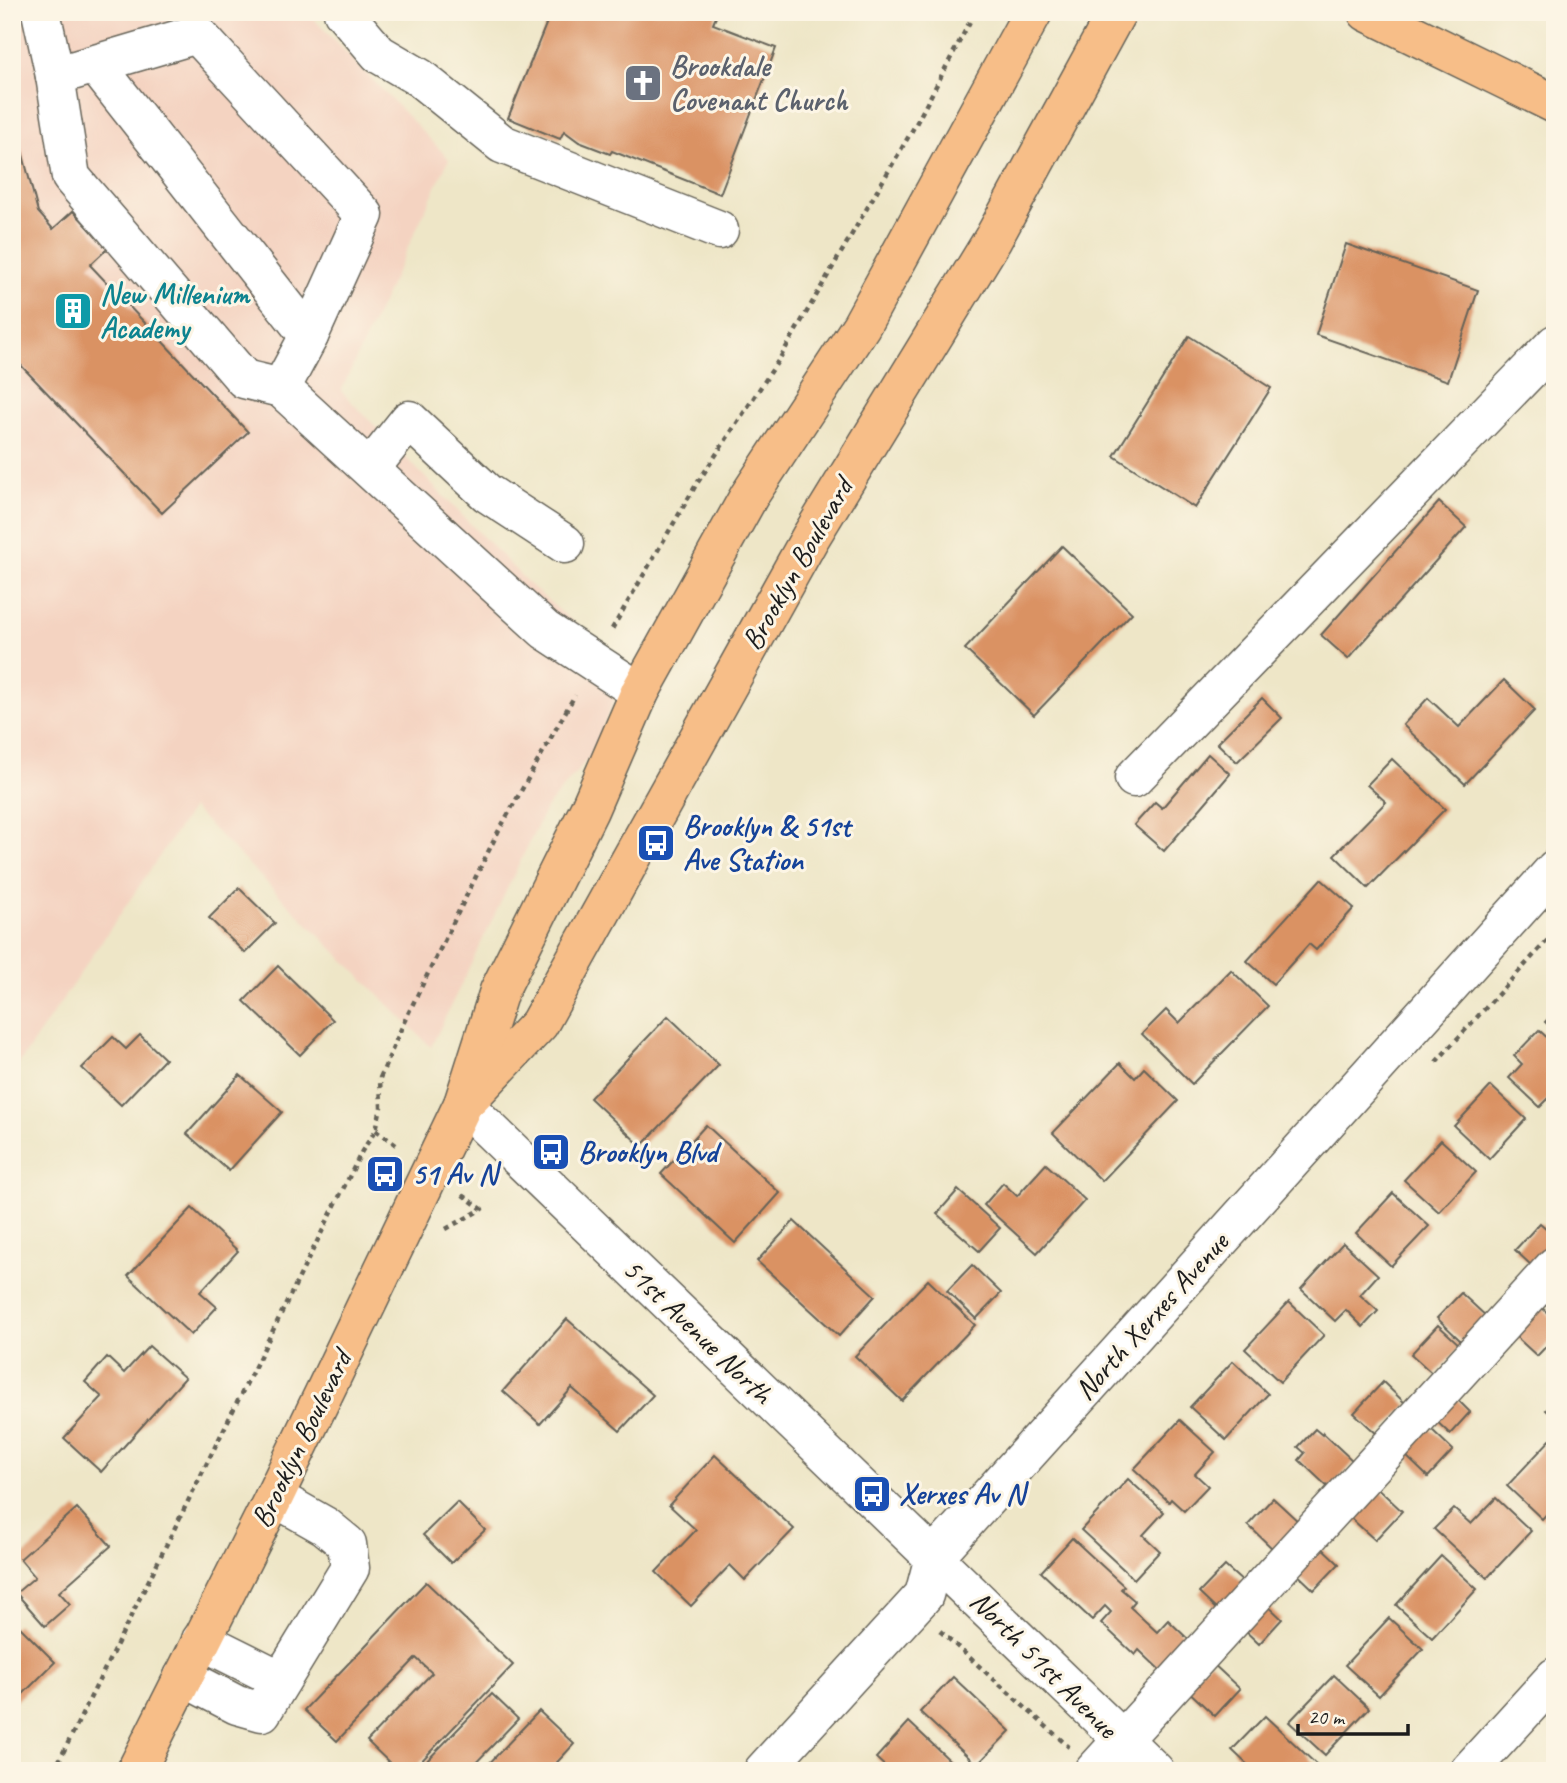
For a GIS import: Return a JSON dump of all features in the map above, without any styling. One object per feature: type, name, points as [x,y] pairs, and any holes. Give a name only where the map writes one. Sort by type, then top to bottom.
[{"type":"main road","name":"Brooklyn Boulevard","points":[[136,1771],[274,1497],[463,1104],[499,991],[589,810],[640,692],[749,496],[861,326],[1033,12]]},
{"type":"main road","name":"Brooklyn Boulevard","points":[[463,1104],[539,1024],[810,538],[993,239],[1117,12]]},
{"type":"main road","points":[[1367,12],[1555,104]]},
{"type":"street","points":[[41,12],[55,76],[71,177],[244,379],[281,388],[545,630],[640,692]]},
{"type":"street","points":[[343,12],[379,54],[420,78],[502,144],[719,230]]},
{"type":"street","points":[[55,76],[197,34],[364,215],[309,336],[281,388]]},
{"type":"street","points":[[95,64],[309,336]]},
{"type":"street","points":[[1134,778],[1555,344]]},
{"type":"street","points":[[370,469],[409,419],[487,494],[565,544]]},
{"type":"street","name":"North Xerxes Avenue","points":[[763,1771],[925,1595],[934,1557],[1555,869]]},
{"type":"street","name":"51st Avenue North","points":[[463,1104],[934,1557]]},
{"type":"street","points":[[1095,1771],[1555,1266]]},
{"type":"street","points":[[183,1677],[237,1705],[262,1712],[350,1568],[347,1544],[325,1526],[274,1497]]},
{"type":"street","name":"North 51st Avenue","points":[[934,1557],[1154,1771]]},
{"type":"street","points":[[201,1640],[281,1680]]},
{"type":"street","points":[[1469,1771],[1555,1677]]},
{"type":"path","points":[[54,1771],[362,1151],[376,1130],[381,1107],[380,1078],[404,1022],[498,832],[696,485],[780,358],[917,122],[975,12]]},
{"type":"path","points":[[934,1626],[1095,1771]]},
{"type":"shaded area","points":[[12,12],[307,12],[449,159],[341,391],[529,584],[627,669],[592,754],[546,808],[431,1047],[192,808],[12,1074]]},
{"type":"building","name":"Brookdale Covenant Church","points":[[551,12],[718,12],[713,24],[776,48],[720,194],[612,151],[610,154],[579,142],[564,131],[560,139],[508,118]]},
{"type":"building","name":"New Millenium Academy","points":[[12,113],[38,212],[53,229],[73,211],[108,248],[90,265],[248,432],[162,513],[12,356]]},
{"type":"building","points":[[1346,244],[1478,290],[1448,381],[1316,335]]},
{"type":"building","points":[[1189,336],[1271,388],[1195,508],[1114,456]]},
{"type":"building","points":[[1439,502],[1466,527],[1348,659],[1321,635]]},
{"type":"building","points":[[1062,546],[1132,613],[1034,715],[965,649]]},
{"type":"building","points":[[1504,680],[1535,710],[1465,784],[1403,725],[1428,698],[1459,727]]},
{"type":"building","points":[[1262,698],[1282,718],[1237,762],[1217,743]]},
{"type":"building","points":[[1208,754],[1230,774],[1164,851],[1134,825],[1155,802],[1162,808]]},
{"type":"building","points":[[1392,759],[1445,809],[1368,888],[1334,855],[1386,802],[1367,785]]},
{"type":"building","points":[[1321,879],[1354,908],[1316,950],[1309,944],[1273,984],[1247,961]]},
{"type":"building","points":[[239,888],[275,923],[245,953],[209,918]]},
{"type":"building","points":[[278,966],[333,1020],[300,1055],[244,1001]]},
{"type":"building","points":[[1231,970],[1268,1006],[1192,1084],[1142,1034],[1166,1010],[1179,1023]]},
{"type":"building","points":[[1555,1011],[1555,1031],[1545,1022]]},
{"type":"building","points":[[668,1016],[719,1065],[641,1146],[590,1098]]},
{"type":"building","points":[[1539,1030],[1555,1045],[1555,1092],[1540,1107],[1509,1078],[1522,1064],[1514,1056]]},
{"type":"building","points":[[140,1035],[165,1059],[121,1105],[82,1068],[113,1037],[126,1049]]},
{"type":"building","points":[[1120,1063],[1135,1078],[1144,1068],[1178,1101],[1102,1181],[1053,1133]]},
{"type":"building","points":[[240,1075],[282,1112],[229,1171],[187,1134]]},
{"type":"building","points":[[1491,1086],[1526,1119],[1489,1159],[1454,1126]]},
{"type":"building","points":[[706,1125],[780,1193],[735,1243],[661,1174]]},
{"type":"building","points":[[1441,1140],[1476,1172],[1439,1212],[1404,1180]]},
{"type":"building","points":[[1046,1164],[1085,1200],[1037,1253],[984,1205],[1003,1183],[1017,1196]]},
{"type":"building","points":[[958,1190],[1000,1228],[979,1251],[937,1214]]},
{"type":"building","points":[[1393,1193],[1429,1226],[1391,1266],[1356,1233]]},
{"type":"building","points":[[192,1208],[238,1251],[200,1292],[217,1307],[191,1335],[128,1276]]},
{"type":"building","points":[[794,1221],[875,1296],[839,1336],[757,1261]]},
{"type":"building","points":[[1540,1223],[1555,1236],[1555,1242],[1532,1266],[1515,1250]]},
{"type":"building","points":[[1343,1243],[1378,1275],[1360,1295],[1378,1311],[1363,1327],[1346,1310],[1335,1321],[1301,1289]]},
{"type":"building","points":[[972,1265],[1001,1293],[976,1319],[947,1291]]},
{"type":"building","points":[[928,1280],[975,1325],[902,1401],[855,1356]]},
{"type":"building","points":[[1461,1293],[1488,1318],[1464,1344],[1437,1318]]},
{"type":"building","points":[[1289,1302],[1324,1335],[1280,1382],[1245,1349]]},
{"type":"building","points":[[1539,1305],[1555,1320],[1555,1337],[1537,1356],[1512,1333]]},
{"type":"building","points":[[567,1319],[653,1395],[620,1431],[572,1388],[540,1424],[503,1391]]},
{"type":"building","points":[[1438,1325],[1461,1346],[1434,1375],[1411,1354]]},
{"type":"building","points":[[149,1346],[185,1378],[101,1472],[64,1438],[102,1397],[85,1382],[107,1357],[124,1373]]},
{"type":"building","points":[[1233,1361],[1268,1394],[1226,1440],[1190,1407]]},
{"type":"building","points":[[1383,1382],[1407,1405],[1378,1435],[1354,1413]]},
{"type":"building","points":[[1453,1395],[1470,1412],[1450,1434],[1432,1417]]},
{"type":"building","points":[[1555,1401],[1555,1418],[1546,1410]]},
{"type":"building","points":[[1180,1420],[1215,1452],[1195,1474],[1208,1486],[1184,1511],[1171,1499],[1169,1502],[1134,1469]]},
{"type":"building","points":[[1428,1426],[1453,1450],[1428,1477],[1403,1453]]},
{"type":"building","points":[[1315,1429],[1322,1435],[1323,1433],[1354,1462],[1330,1489],[1299,1460],[1305,1453],[1298,1447]]},
{"type":"building","points":[[1551,1439],[1555,1442],[1555,1505],[1542,1519],[1507,1486]]},
{"type":"building","points":[[715,1455],[794,1529],[745,1580],[730,1565],[691,1606],[656,1572],[696,1530],[669,1505]]},
{"type":"building","points":[[1128,1479],[1164,1512],[1143,1535],[1160,1551],[1134,1579],[1081,1530]]},
{"type":"building","points":[[1371,1482],[1402,1511],[1375,1540],[1343,1511]]},
{"type":"building","points":[[1273,1498],[1300,1523],[1274,1550],[1248,1525]]},
{"type":"building","points":[[1496,1498],[1531,1531],[1487,1578],[1434,1529],[1454,1509],[1471,1524]]},
{"type":"building","points":[[457,1502],[485,1530],[451,1563],[423,1535]]},
{"type":"building","points":[[77,1508],[111,1546],[59,1592],[70,1604],[45,1626],[16,1593],[35,1577],[20,1559]]},
{"type":"building","points":[[1072,1538],[1124,1586],[1121,1589],[1135,1601],[1130,1607],[1157,1632],[1168,1620],[1190,1641],[1162,1672],[1139,1650],[1135,1655],[1101,1623],[1111,1612],[1105,1606],[1092,1620],[1041,1572]]},
{"type":"building","points":[[1317,1543],[1339,1564],[1314,1590],[1292,1569]]},
{"type":"building","points":[[1441,1556],[1477,1589],[1432,1638],[1396,1605]]},
{"type":"building","points":[[1225,1566],[1244,1583],[1218,1611],[1199,1593]]},
{"type":"building","points":[[426,1582],[513,1665],[412,1771],[398,1771],[367,1741],[432,1673],[416,1658],[337,1741],[304,1710]]},
{"type":"building","points":[[1263,1601],[1282,1619],[1259,1644],[1239,1625]]},
{"type":"building","points":[[1389,1618],[1423,1649],[1379,1696],[1345,1665]]},
{"type":"building","points":[[17,1624],[55,1662],[12,1705],[12,1629]]},
{"type":"building","points":[[1210,1661],[1240,1689],[1215,1716],[1184,1687]]},
{"type":"building","points":[[1334,1675],[1369,1708],[1325,1755],[1289,1722]]},
{"type":"building","points":[[953,1677],[1010,1731],[977,1765],[920,1712]]},
{"type":"building","points":[[492,1694],[518,1719],[468,1771],[417,1771]]},
{"type":"building","points":[[539,1711],[574,1744],[549,1771],[482,1771]]},
{"type":"building","points":[[1265,1716],[1317,1765],[1312,1771],[1254,1771],[1232,1750]]},
{"type":"building","points":[[909,1722],[961,1771],[890,1771],[876,1758]]},
{"type":"place","name":"Brookdale Covenant Church","points":[[643,83]]},
{"type":"place","name":"New Millenium Academy","points":[[73,311]]},
{"type":"place","name":"Brooklyn & 51st Ave Station","points":[[656,843]]},
{"type":"place","name":"Brooklyn Blvd","points":[[551,1152]]},
{"type":"place","name":"51 Av N","points":[[385,1174]]},
{"type":"place","name":"Xerxes Av N","points":[[872,1494]]}]
